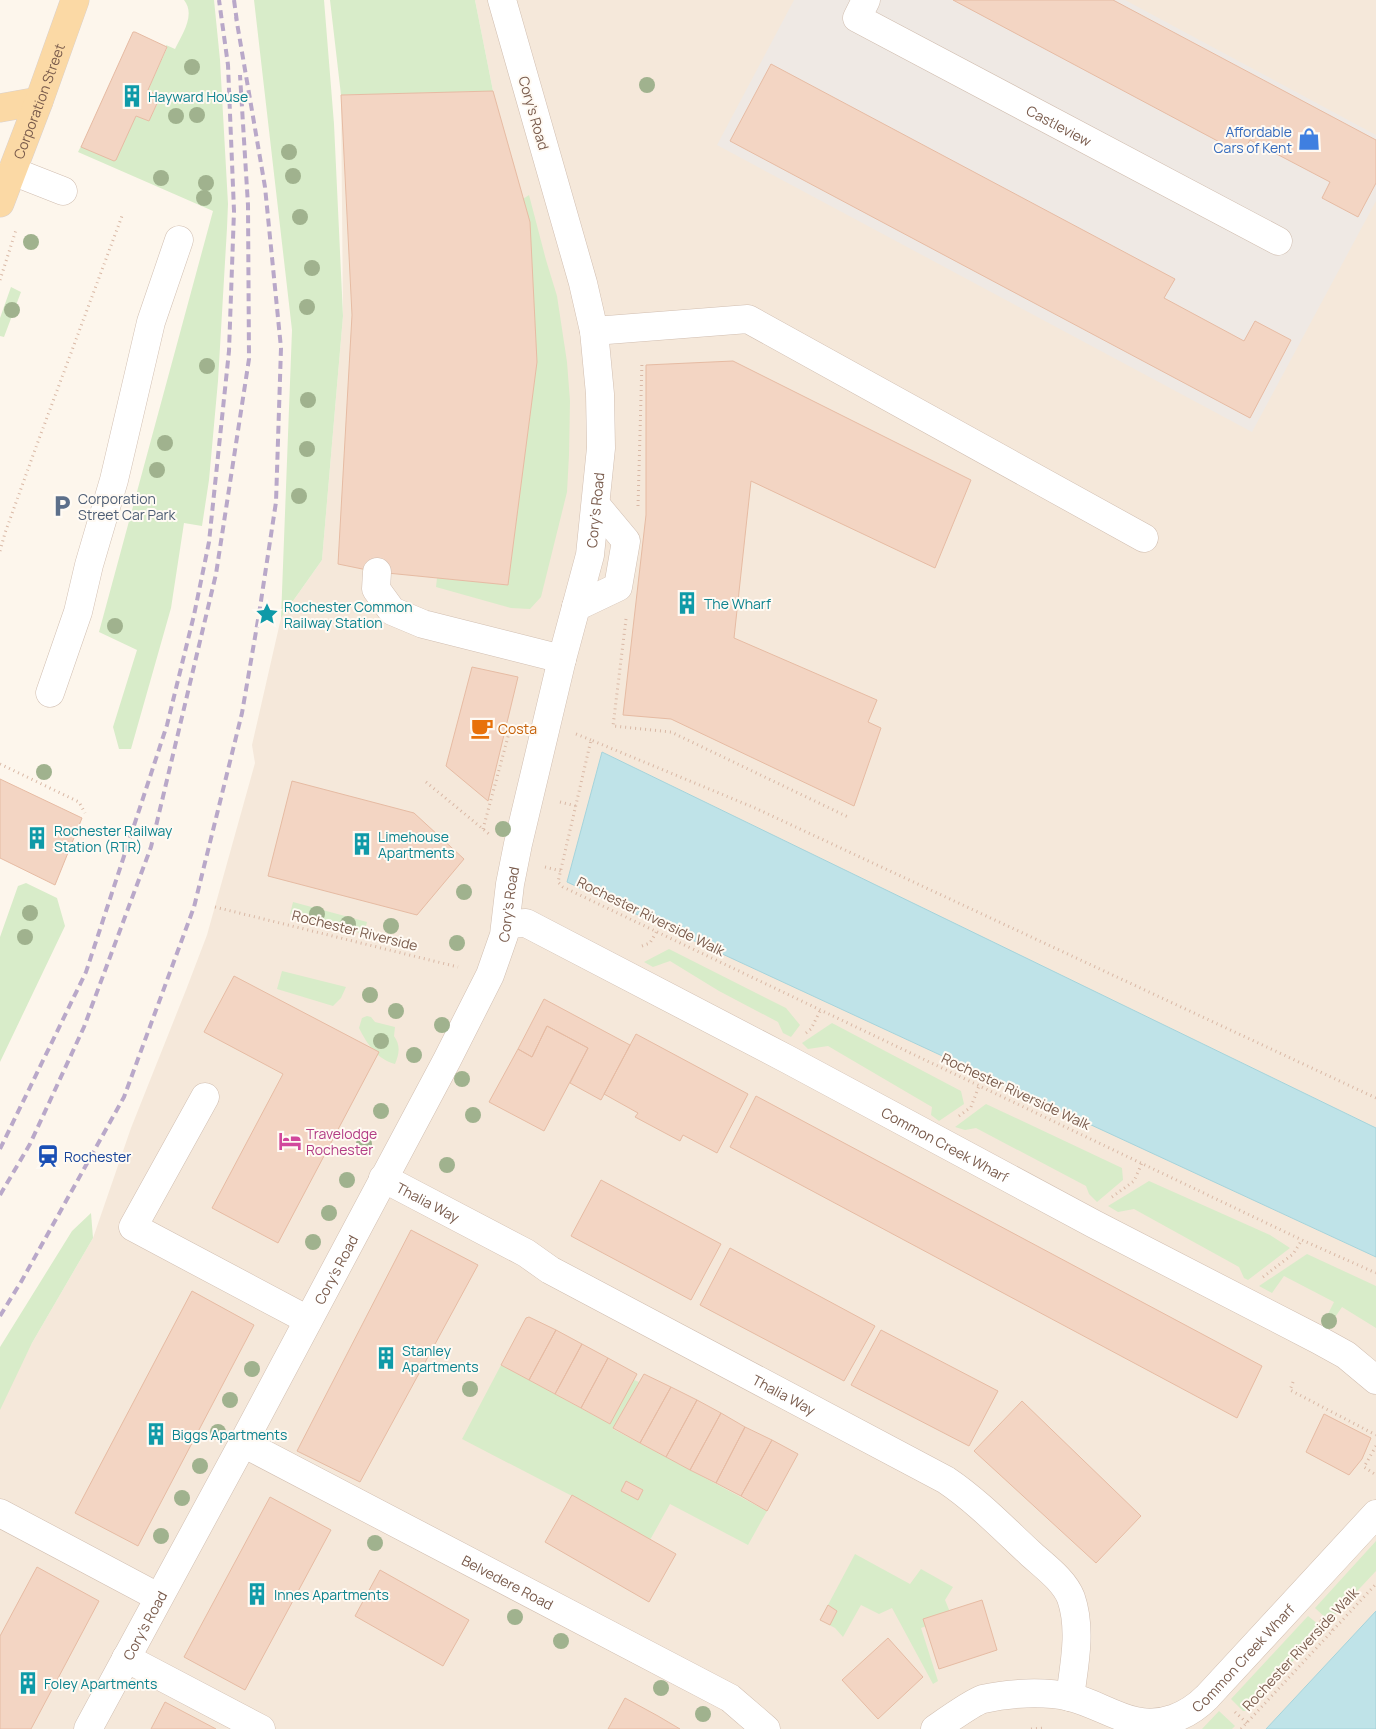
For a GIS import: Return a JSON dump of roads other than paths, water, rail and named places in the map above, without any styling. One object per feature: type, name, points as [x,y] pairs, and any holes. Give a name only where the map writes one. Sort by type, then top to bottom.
[{"type":"main road","name":"Corporation Street","points":[[0,203],[75,0]]},
{"type":"main road","points":[[0,108],[39,101]]},
{"type":"street","name":"Cory's Road","points":[[88,1729],[447,1060],[490,975],[501,946],[516,856],[562,659],[590,555],[601,448],[600,394],[594,332],[582,283],[502,0]]},
{"type":"street","name":"Castleview","points":[[866,0],[857,18],[1278,241]]},
{"type":"street","points":[[12,171],[63,192]]},
{"type":"street","points":[[50,693],[78,612],[114,480],[151,322],[179,240]]},
{"type":"street","points":[[594,332],[748,319],[1144,538]]},
{"type":"street","points":[[576,607],[618,587],[626,541],[596,504]]},
{"type":"street","points":[[377,572],[376,589],[392,611],[423,624],[562,659]]},
{"type":"street","name":"Common Creek Wharf","points":[[506,924],[526,923],[770,1049],[1086,1219],[1317,1339],[1346,1355],[1376,1380]]},
{"type":"street","points":[[204,1097],[132,1227],[308,1320]]},
{"type":"street","name":"Thalia Way","points":[[383,1178],[526,1254],[550,1270],[946,1480],[962,1492],[985,1510],[1069,1594],[1076,1625],[1076,1651],[1070,1697]]},
{"type":"street","name":"Belvedere Road","points":[[243,1442],[730,1698],[766,1729]]},
{"type":"street","points":[[0,1514],[158,1597]]},
{"type":"street","name":"Common Creek Wharf","points":[[935,1729],[981,1700],[1028,1693],[1070,1697],[1134,1721],[1160,1722],[1183,1714],[1207,1697],[1376,1514]]},
{"type":"street","points":[[126,1658],[261,1729]]},
{"type":"water","points":[[602,752],[1376,1128],[1376,1257],[567,882]]},
{"type":"water","points":[[1376,1611],[1376,1729],[1266,1729]]},
{"type":"railway","points":[[0,1149],[86,972],[167,725],[194,615],[209,542],[229,351],[234,211],[228,65],[219,0]]},
{"type":"railway","points":[[234,0],[237,22]]},
{"type":"railway","points":[[0,1316],[21,1282],[124,1097],[194,907],[242,713],[276,502],[281,348],[265,187],[236,17]]},
{"type":"railway","points":[[0,1195],[30,1144],[84,1027],[151,847],[216,574],[249,359],[248,205],[240,75]]},
{"type":"place","name":"Hayward House","points":[[132,96]]},
{"type":"place","name":"Affordable Cars of Kent","points":[[1309,139]]},
{"type":"place","name":"Corporation Street Car Park","points":[[62,506]]},
{"type":"place","name":"The Wharf","points":[[687,603]]},
{"type":"place","name":"Rochester Common Railway Station","points":[[267,614]]},
{"type":"place","name":"Costa","points":[[482,728]]},
{"type":"place","name":"Rochester Railway Station (RTR)","points":[[37,838]]},
{"type":"place","name":"Limehouse Apartments","points":[[362,844]]},
{"type":"place","name":"Travelodge Rochester","points":[[290,1141]]},
{"type":"place","name":"Rochester","points":[[48,1156]]},
{"type":"place","name":"Stanley Apartments","points":[[386,1358]]},
{"type":"place","name":"Biggs Apartments","points":[[156,1434]]},
{"type":"place","name":"Innes Apartments","points":[[257,1594]]},
{"type":"place","name":"Foley Apartments","points":[[28,1683]]}]
